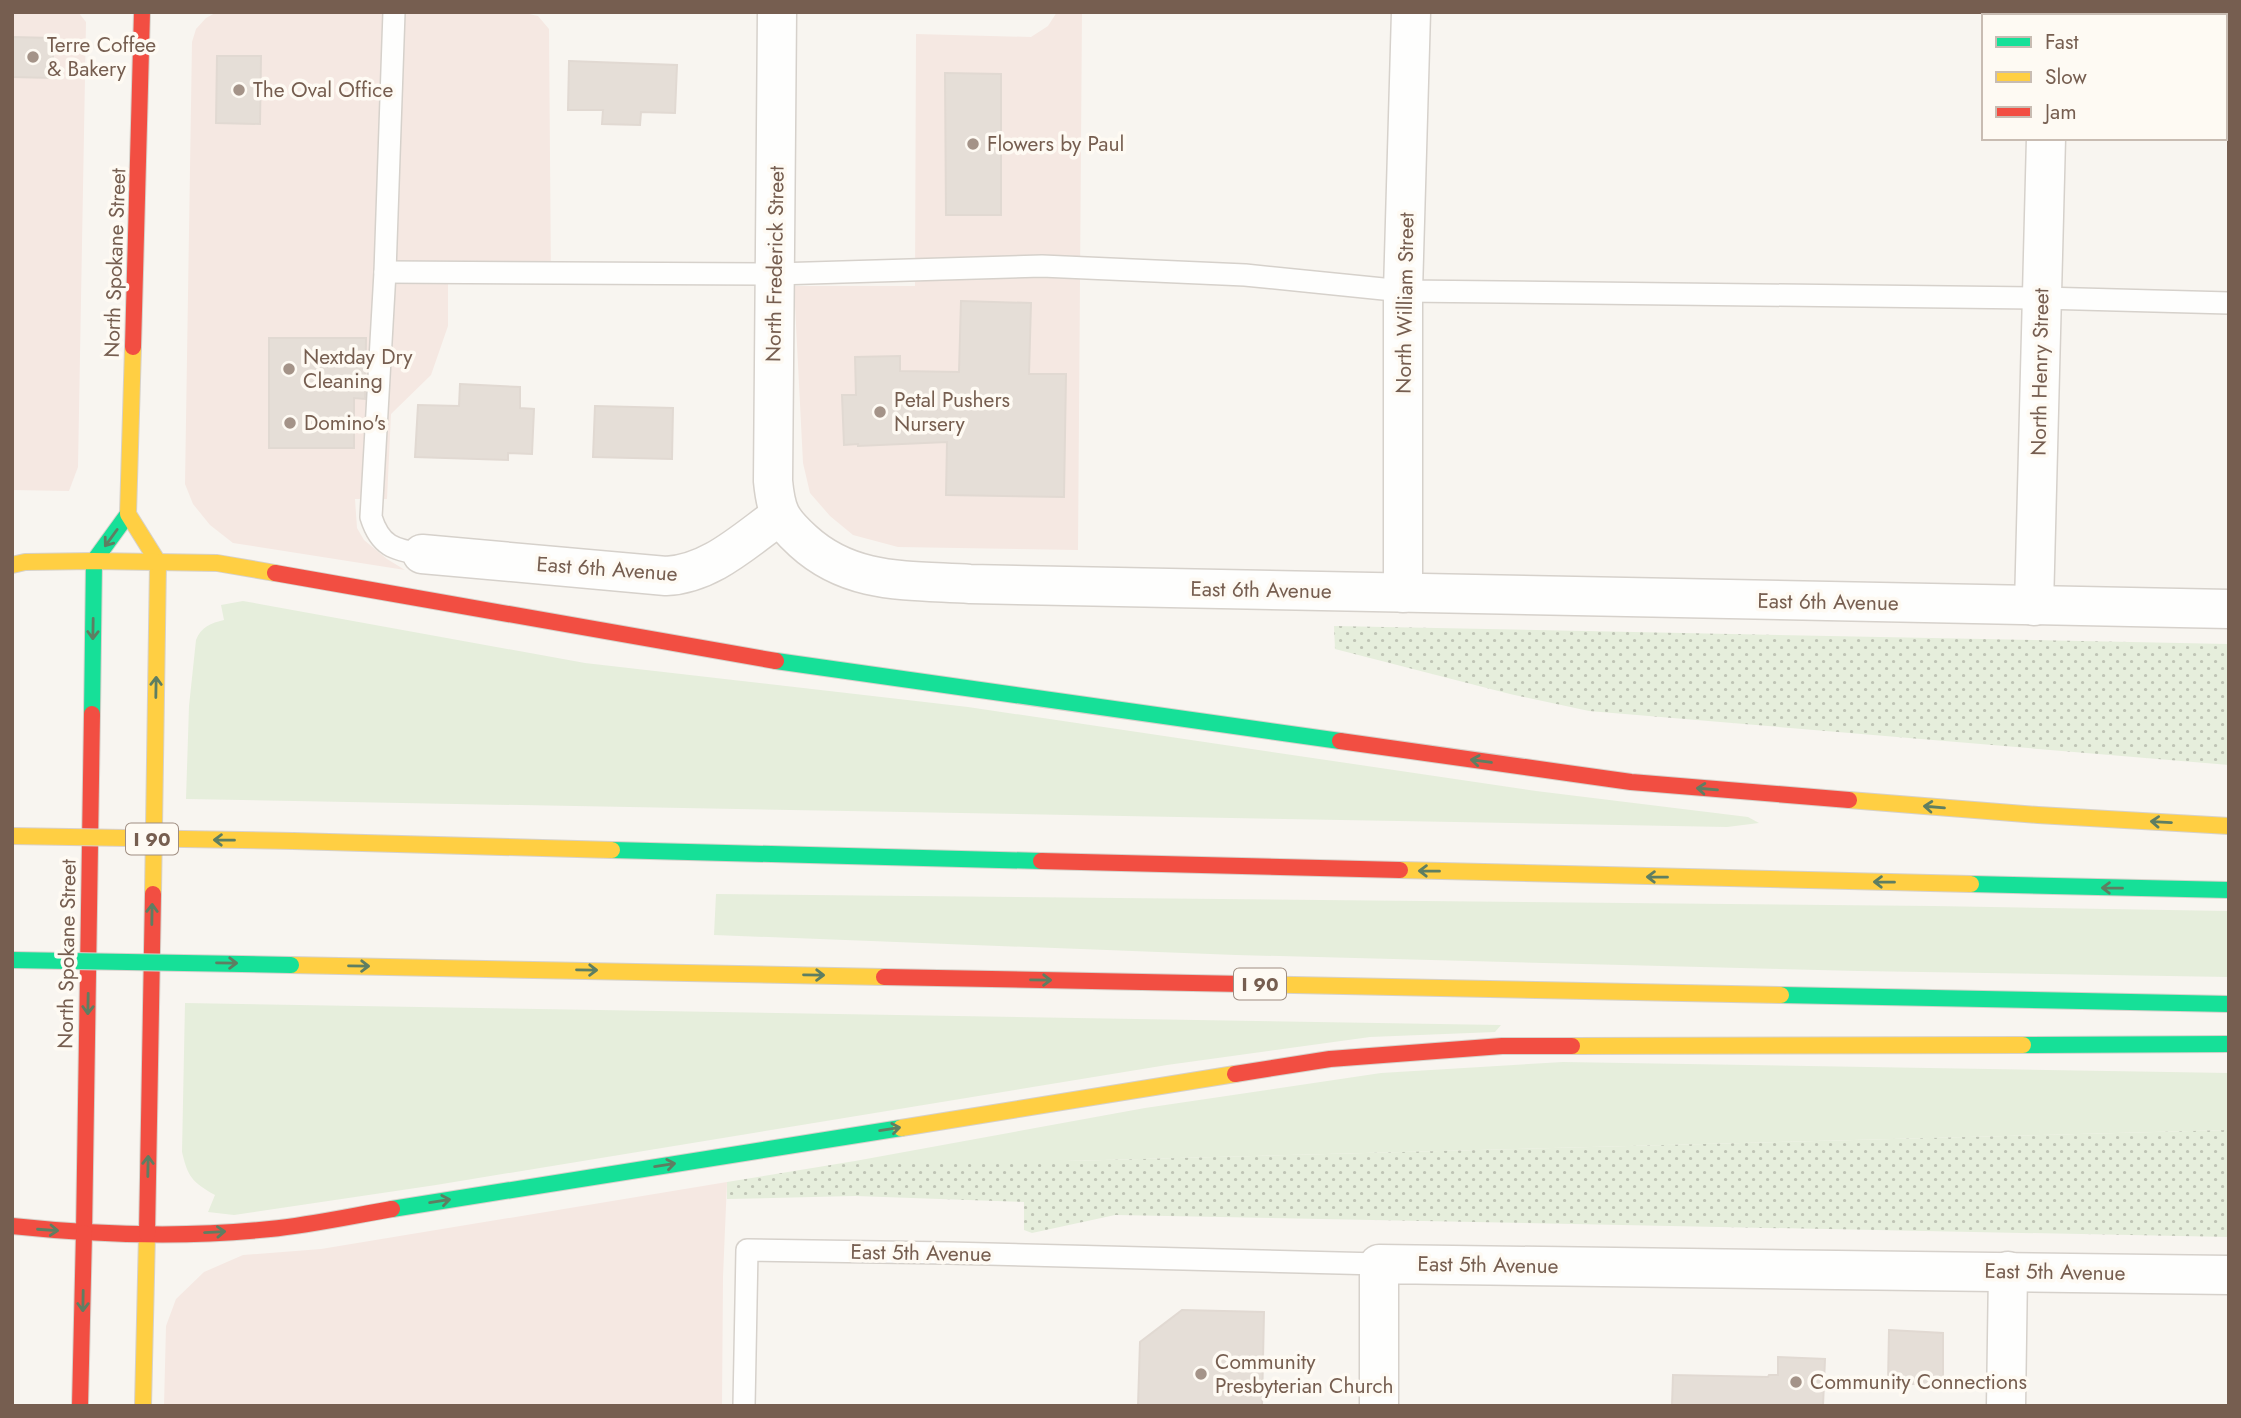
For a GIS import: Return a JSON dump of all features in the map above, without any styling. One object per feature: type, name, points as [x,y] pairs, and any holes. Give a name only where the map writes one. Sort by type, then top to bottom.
[{"type":"main road","name":"North Spokane Street","points":[[128,514],[142,12]]},
{"type":"main road","points":[[94,561],[128,514],[158,562],[143,1406]]},
{"type":"main road","name":"North Spokane Street","points":[[80,1406],[94,561]]},
{"type":"main road","points":[[12,565],[25,562],[94,561],[217,563],[728,654],[1631,782],[2038,815],[2229,826]]},
{"type":"main road","name":"I 90","points":[[12,836],[2229,890]]},
{"type":"main road","name":"I 90","points":[[12,960],[2229,1004]]},
{"type":"main road","points":[[12,1226],[84,1233],[147,1234],[270,1229],[1330,1059],[1502,1046],[2229,1044]]},
{"type":"street","name":"North Frederick Street","points":[[777,12],[773,481],[779,516]]},
{"type":"street","name":"North William Street","points":[[1403,593],[1404,292],[1411,12]]},
{"type":"street","points":[[2075,12],[2136,14]]},
{"type":"street","name":"North Henry Street","points":[[2034,606],[2046,140]]},
{"type":"street","name":"East 6th Avenue","points":[[422,554],[681,576],[716,561],[779,516],[814,551],[833,564],[855,573],[878,578],[970,584],[2229,609]]},
{"type":"street","points":[[1379,1264],[1379,1406]]},
{"type":"street","name":"East 5th Avenue","points":[[1379,1264],[2229,1275]]},
{"type":"street","points":[[2006,1406],[2008,1271]]},
{"type":"lane","points":[[394,12],[384,272],[776,274],[1042,266],[1245,275],[1404,292],[2042,298],[2229,303]]},
{"type":"lane","name":"East 6th Avenue","points":[[384,272],[371,517],[380,537],[391,547],[422,554]]},
{"type":"lane","name":"East 5th Avenue","points":[[744,1406],[747,1250],[1379,1264]]},
{"type":"shaded area","points":[[12,12],[78,12],[86,22],[78,467],[69,491],[12,490]]},
{"type":"shaded area","points":[[217,12],[529,14],[538,16],[549,29],[551,282],[448,280],[448,326],[431,375],[391,414],[387,499],[355,499],[357,528],[364,540],[405,570],[233,543],[210,525],[193,504],[185,484],[192,42],[196,29],[206,18]]},
{"type":"shaded area","points":[[1057,12],[1082,12],[1078,550],[898,547],[853,535],[830,516],[810,493],[803,463],[794,286],[915,286],[916,34],[1031,37],[1048,26]]},
{"type":"shaded area","points":[[727,1182],[722,1406],[164,1406],[166,1326],[176,1299],[204,1272],[243,1255],[321,1249]]},
{"type":"green space","points":[[243,601],[585,663],[968,707],[1536,791],[1748,817],[1759,823],[1727,827],[186,799],[189,706],[196,640],[207,626],[224,620],[221,605]]},
{"type":"green space","points":[[1334,626],[2229,644],[2229,765],[1589,711],[1510,694],[1335,649]]},
{"type":"green space","points":[[716,894],[2229,911],[2229,977],[1858,971],[1236,955],[714,935]]},
{"type":"green space","points":[[185,1003],[1501,1025],[1495,1032],[1370,1037],[1167,1065],[436,1185],[234,1215],[208,1212],[215,1195],[192,1178],[182,1152]]},
{"type":"green space","points":[[1563,1062],[2229,1073],[2229,1130],[1067,1161],[855,1161],[1145,1108],[1381,1073]]},
{"type":"green space","points":[[2229,1130],[2229,1237],[1115,1215],[1032,1233],[1024,1230],[1024,1202],[855,1196],[727,1199],[727,1182],[855,1161],[1067,1161]]},
{"type":"building","name":"Terre Coffee & Bakery","points":[[12,37],[53,38],[53,78],[12,77]]},
{"type":"building","name":"The Oval Office","points":[[217,56],[261,56],[260,124],[216,123]]},
{"type":"building","points":[[569,61],[677,65],[675,113],[641,112],[640,125],[602,124],[603,110],[568,110]]},
{"type":"building","name":"Flowers by Paul","points":[[945,73],[1001,74],[1001,215],[946,215]]},
{"type":"building","points":[[961,301],[1031,303],[1029,374],[1066,374],[1064,497],[946,495],[947,442],[844,445],[842,395],[856,395],[855,357],[900,356],[900,371],[959,372]]},
{"type":"building","points":[[269,338],[366,338],[365,399],[354,398],[354,448],[269,448]]},
{"type":"building","points":[[460,384],[520,387],[520,408],[534,409],[532,454],[508,453],[508,460],[415,457],[418,405],[459,406]]},
{"type":"building","points":[[595,406],[673,408],[672,459],[593,457]]},
{"type":"building","name":"Community Presbyterian Church","points":[[1182,1310],[1264,1312],[1262,1406],[1138,1406],[1140,1342]]},
{"type":"building","points":[[1889,1330],[1943,1333],[1943,1385],[1888,1383]]},
{"type":"building","points":[[1778,1357],[1825,1359],[1823,1406],[1672,1406],[1673,1375],[1768,1377],[1778,1375]]},
{"type":"traffic: fast","points":[[92,714],[94,561],[128,514]]},
{"type":"traffic: fast","points":[[776,661],[1340,741]]},
{"type":"traffic: fast","points":[[612,850],[1041,861]]},
{"type":"traffic: fast","points":[[1971,884],[2229,890]]},
{"type":"traffic: fast","points":[[12,960],[291,965]]},
{"type":"traffic: fast","points":[[1781,995],[2229,1004]]},
{"type":"traffic: fast","points":[[2023,1045],[2229,1044]]},
{"type":"traffic: fast","points":[[392,1209],[901,1128]]},
{"type":"traffic: slow","points":[[133,347],[128,514],[158,562],[153,894]]},
{"type":"traffic: slow","points":[[12,565],[25,562],[94,561],[217,563],[275,573]]},
{"type":"traffic: slow","points":[[1849,800],[2229,826]]},
{"type":"traffic: slow","points":[[12,836],[293,841]]},
{"type":"traffic: slow","points":[[293,841],[612,850]]},
{"type":"traffic: slow","points":[[1400,870],[1971,884]]},
{"type":"traffic: slow","points":[[291,965],[884,977]]},
{"type":"traffic: slow","points":[[1243,984],[1781,995]]},
{"type":"traffic: slow","points":[[1572,1046],[2023,1045]]},
{"type":"traffic: slow","points":[[901,1128],[1235,1074]]},
{"type":"traffic: slow","points":[[143,1406],[147,1234]]},
{"type":"traffic: jam","points":[[133,347],[142,12]]},
{"type":"traffic: jam","points":[[275,573],[776,661]]},
{"type":"traffic: jam","points":[[84,1233],[92,714]]},
{"type":"traffic: jam","points":[[1340,741],[1631,782],[1849,800]]},
{"type":"traffic: jam","points":[[1041,861],[1400,870]]},
{"type":"traffic: jam","points":[[147,1234],[153,894]]},
{"type":"traffic: jam","points":[[884,977],[1243,984]]},
{"type":"traffic: jam","points":[[1235,1074],[1330,1059],[1502,1046],[1572,1046]]},
{"type":"traffic: jam","points":[[12,1226],[76,1232],[206,1234],[316,1223],[392,1209]]},
{"type":"traffic: jam","points":[[80,1406],[84,1233]]},
{"type":"place","name":"Terre Coffee & Bakery","points":[[33,57]]},
{"type":"place","name":"The Oval Office","points":[[239,90]]},
{"type":"place","name":"Flowers by Paul","points":[[973,144]]},
{"type":"place","name":"Nextday Dry Cleaning","points":[[289,369]]},
{"type":"place","name":"Petal Pushers Nursery","points":[[880,412]]},
{"type":"place","name":"Domino's","points":[[290,423]]},
{"type":"place","name":"Community Presbyterian Church","points":[[1201,1374]]},
{"type":"place","name":"Community Connections","points":[[1796,1382]]}]
